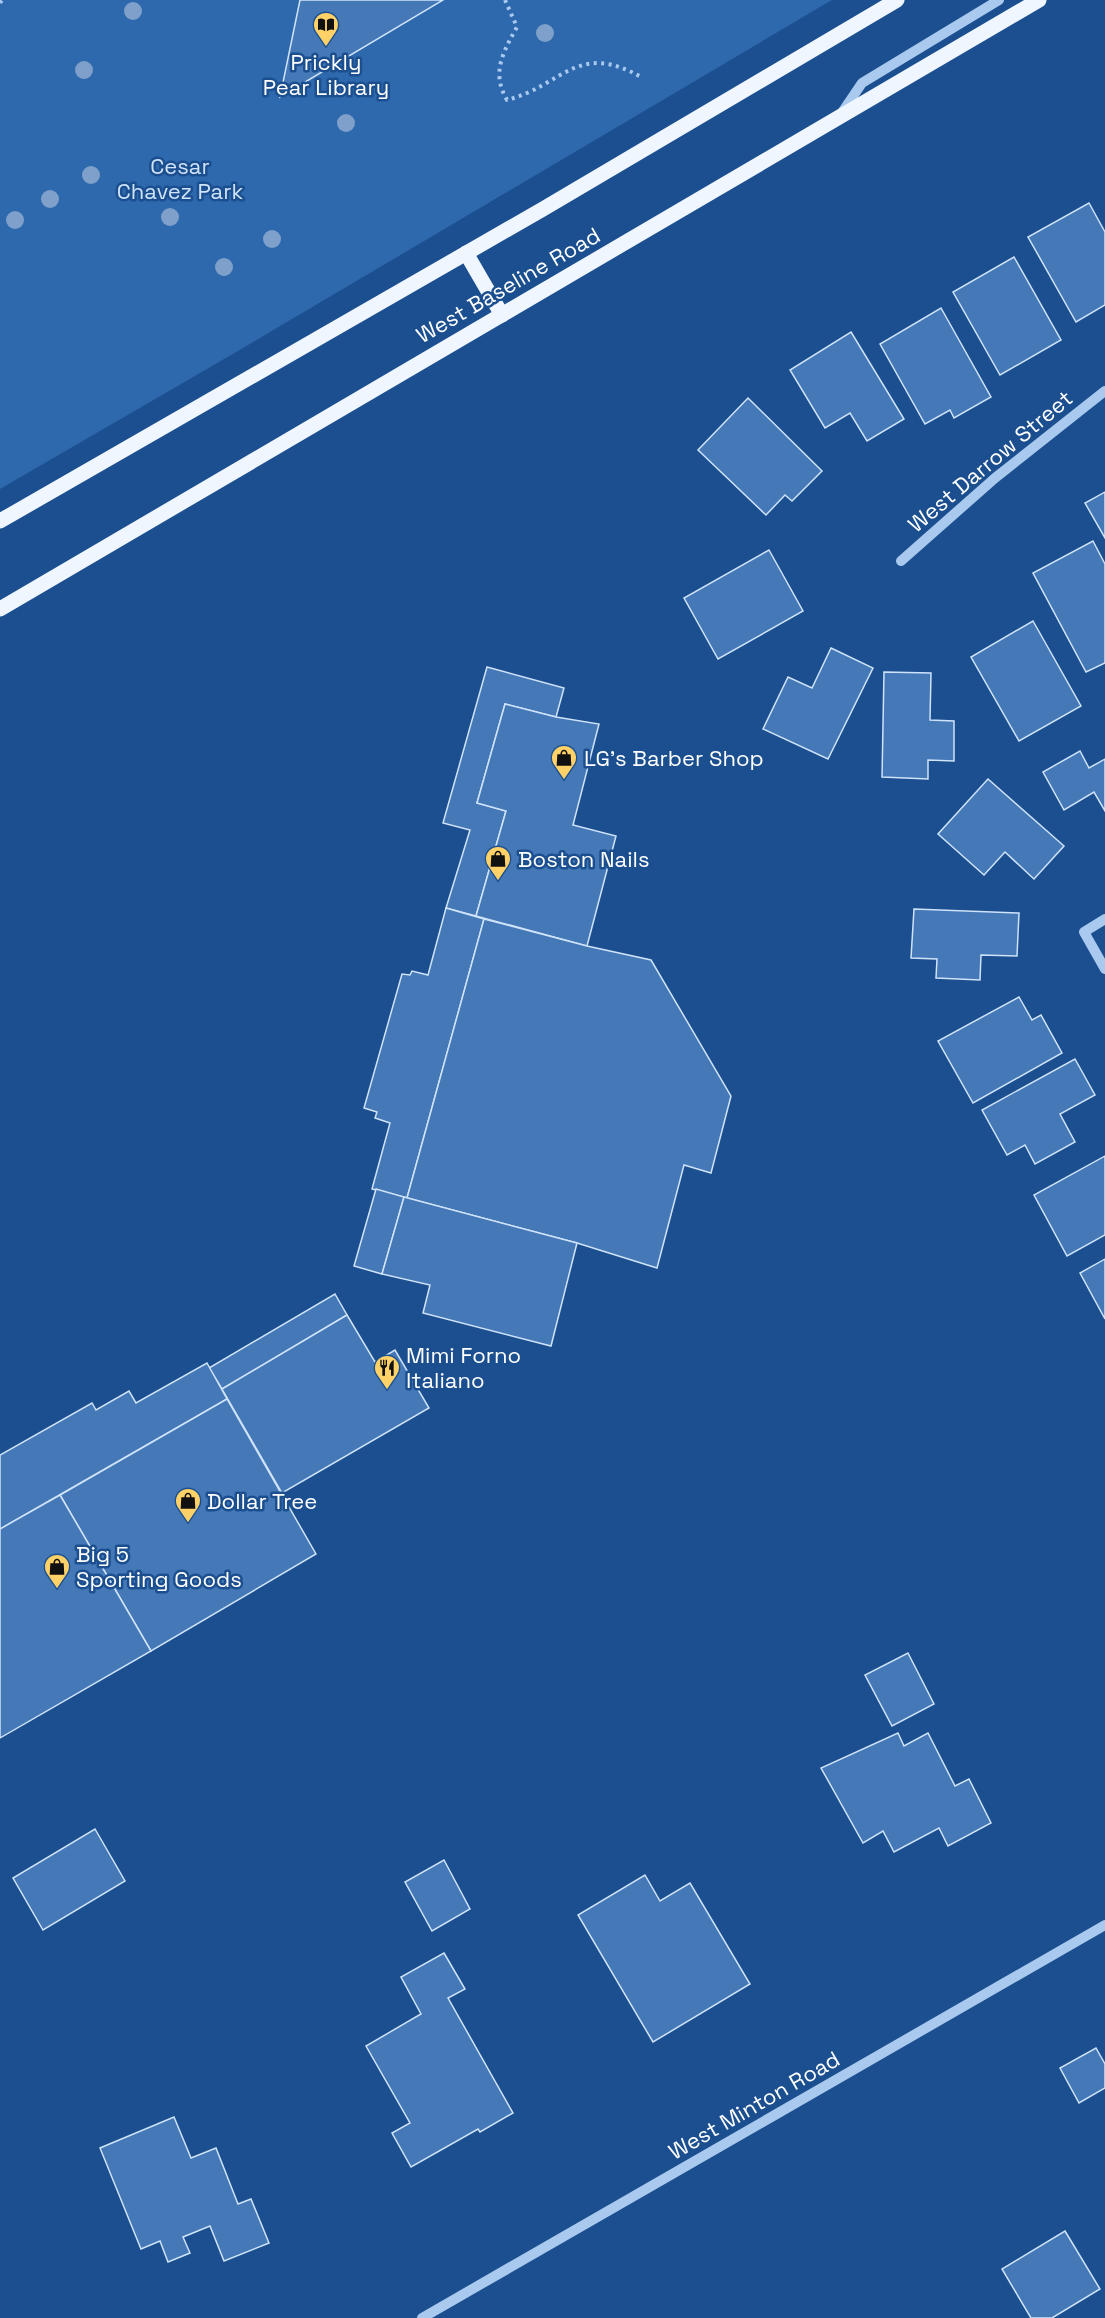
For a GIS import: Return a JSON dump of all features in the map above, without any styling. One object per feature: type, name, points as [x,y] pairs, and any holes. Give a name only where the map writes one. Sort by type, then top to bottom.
[{"type":"main road","points":[[0,521],[466,253],[897,0]]},
{"type":"main road","name":"West Baseline Road","points":[[0,609],[1039,0]]},
{"type":"main road","points":[[466,253],[502,315]]},
{"type":"street","points":[[837,119],[862,83],[999,0]]},
{"type":"street","name":"West Darrow Street","points":[[901,561],[995,478],[1105,391]]},
{"type":"street","points":[[1105,919],[1084,932],[1105,969]]},
{"type":"street","name":"West Minton Road","points":[[422,2318],[1105,1925]]},
{"type":"path","points":[[505,0],[517,27],[501,57],[500,88],[507,100],[575,67],[600,62],[625,68],[643,78]]},
{"type":"green space","name":"Cesar Chavez Park","points":[[0,0],[832,0],[0,489]]},
{"type":"building","name":"Prickly Pear Library","points":[[300,0],[443,0],[280,97]]},
{"type":"building","points":[[1089,203],[1105,232],[1105,305],[1076,322],[1028,237]]},
{"type":"building","points":[[1014,257],[1061,340],[1000,375],[953,292]]},
{"type":"building","points":[[941,308],[991,397],[954,418],[950,410],[925,424],[880,344]]},
{"type":"building","points":[[851,332],[904,419],[867,441],[850,413],[825,428],[790,370]]},
{"type":"building","points":[[748,398],[822,471],[792,501],[785,495],[766,515],[698,450]]},
{"type":"building","points":[[1105,492],[1105,538],[1085,503]]},
{"type":"building","points":[[1093,541],[1105,564],[1105,663],[1086,672],[1033,573]]},
{"type":"building","points":[[769,550],[803,611],[718,659],[684,598]]},
{"type":"building","points":[[1033,621],[1081,706],[1019,741],[971,657]]},
{"type":"building","points":[[831,648],[873,668],[828,759],[763,729],[788,677],[812,688]]},
{"type":"building","points":[[487,667],[564,688],[556,717],[505,704],[477,803],[506,811],[476,916],[446,908],[470,830],[443,823]]},
{"type":"building","points":[[884,672],[931,673],[930,720],[954,721],[954,761],[928,760],[928,779],[882,777]]},
{"type":"building","points":[[505,704],[556,717],[599,724],[573,825],[616,836],[587,946],[476,916],[506,811],[477,803]]},
{"type":"building","points":[[1080,751],[1089,768],[1105,759],[1105,811],[1094,792],[1064,810],[1043,772]]},
{"type":"building","points":[[988,779],[1064,846],[1034,879],[1005,852],[984,875],[938,834]]},
{"type":"building","points":[[446,908],[484,919],[407,1198],[372,1189],[390,1123],[375,1118],[377,1112],[364,1108],[402,974],[410,975],[412,971],[428,975]]},
{"type":"building","points":[[914,909],[1019,913],[1017,956],[981,955],[980,980],[936,978],[937,959],[911,958]]},
{"type":"building","points":[[484,919],[651,960],[731,1096],[711,1173],[684,1165],[657,1268],[577,1243],[407,1198]]},
{"type":"building","points":[[1019,997],[1032,1020],[1041,1015],[1062,1053],[973,1103],[938,1041]]},
{"type":"building","points":[[1075,1059],[1095,1095],[1060,1114],[1075,1142],[1035,1164],[1025,1145],[1007,1155],[982,1110]]},
{"type":"building","points":[[1105,1156],[1105,1235],[1067,1256],[1034,1195]]},
{"type":"building","points":[[376,1189],[404,1197],[382,1274],[354,1266]]},
{"type":"building","points":[[404,1197],[577,1243],[551,1346],[423,1313],[430,1285],[382,1274]]},
{"type":"building","points":[[1105,1259],[1105,1319],[1080,1273]]},
{"type":"building","points":[[335,1294],[347,1315],[222,1389],[209,1368]]},
{"type":"building","points":[[347,1315],[375,1362],[395,1350],[429,1408],[282,1493],[222,1389]]},
{"type":"building","points":[[207,1363],[227,1399],[0,1529],[0,1455],[92,1403],[96,1410],[129,1391],[136,1403]]},
{"type":"building","name":"Dollar Tree","points":[[227,1399],[316,1554],[151,1651],[60,1495]]},
{"type":"building","name":"Big 5 Sporting Goods","points":[[60,1495],[151,1651],[0,1738],[0,1529]]},
{"type":"building","points":[[908,1653],[934,1704],[892,1726],[865,1675]]},
{"type":"building","points":[[898,1733],[904,1746],[928,1733],[955,1786],[969,1779],[991,1823],[948,1846],[939,1828],[894,1852],[883,1831],[863,1843],[821,1768]]},
{"type":"building","points":[[95,1829],[125,1881],[43,1930],[13,1878]]},
{"type":"building","points":[[444,1860],[470,1909],[432,1931],[405,1882]]},
{"type":"building","points":[[645,1875],[660,1901],[690,1883],[750,1984],[653,2042],[578,1915]]},
{"type":"building","points":[[444,1953],[465,1989],[448,1998],[513,2113],[480,2132],[478,2129],[411,2167],[392,2133],[410,2123],[366,2046],[421,2014],[401,1977]]},
{"type":"building","points":[[1096,2048],[1105,2064],[1105,2088],[1079,2103],[1060,2068]]},
{"type":"building","points":[[174,2117],[191,2158],[216,2148],[238,2204],[251,2199],[269,2243],[224,2261],[210,2226],[183,2237],[190,2253],[168,2262],[160,2241],[141,2249],[100,2148]]},
{"type":"building","points":[[1065,2231],[1100,2289],[1052,2318],[1031,2318],[1002,2269]]},
{"type":"place","name":"Prickly Pear Library","points":[[326,48]]},
{"type":"place","name":"LG's Barber Shop","points":[[564,781]]},
{"type":"place","name":"Boston Nails","points":[[498,882]]},
{"type":"place","name":"Mimi Forno Italiano","points":[[387,1391]]},
{"type":"place","name":"Dollar Tree","points":[[188,1524]]},
{"type":"place","name":"Big 5 Sporting Goods","points":[[57,1590]]}]
